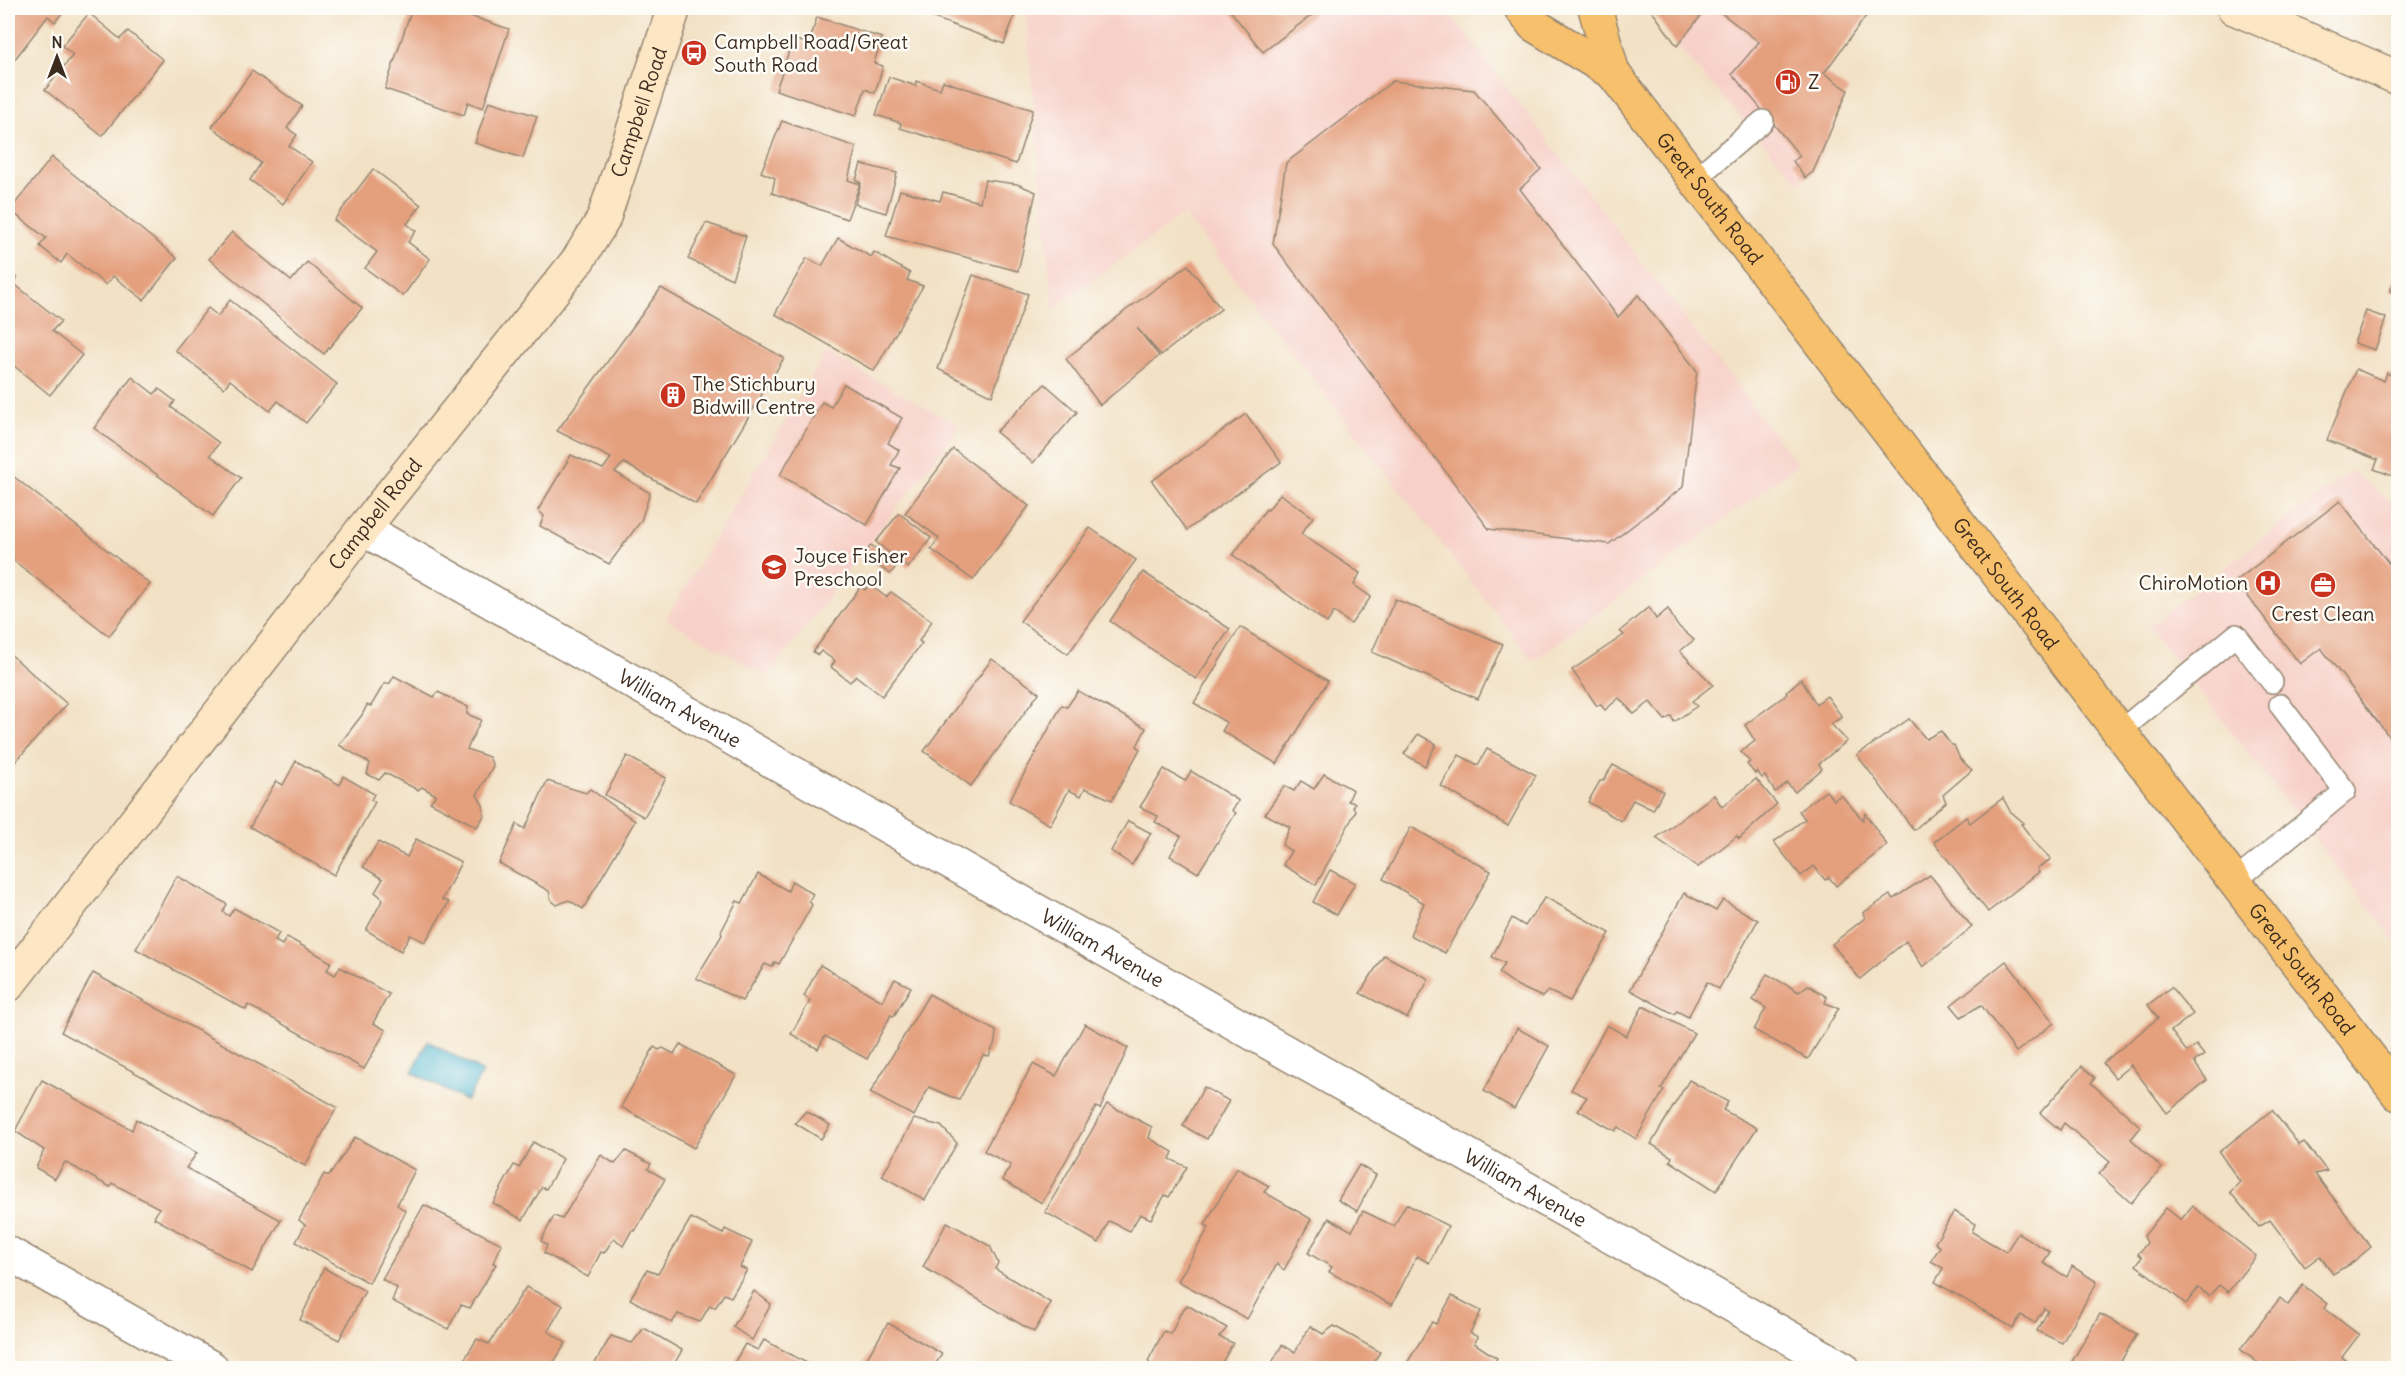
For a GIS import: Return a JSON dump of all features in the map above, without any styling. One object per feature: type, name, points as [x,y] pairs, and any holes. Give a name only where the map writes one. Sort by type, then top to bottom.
[{"type":"main road","name":"Campbell Road","points":[[8,985],[363,529],[578,260],[603,220],[674,8]]},
{"type":"main road","name":"Great South Road","points":[[1521,8],[1534,25],[1613,73],[2398,1094]]},
{"type":"main road","name":"Great South Road","points":[[1595,8],[1613,73]]},
{"type":"main road","points":[[2234,8],[2398,78]]},
{"type":"street","name":"William Avenue","points":[[363,529],[1843,1368]]},
{"type":"street","points":[[8,1252],[212,1368]]},
{"type":"lane","points":[[1696,178],[1763,121]]},
{"type":"lane","points":[[2120,731],[2236,635],[2272,682]]},
{"type":"lane","points":[[2235,881],[2345,791],[2280,705]]},
{"type":"shaded area","points":[[1025,8],[1446,8],[1798,465],[1533,661],[1184,214],[1053,309]]},
{"type":"shaded area","points":[[1650,8],[1872,8],[1824,72],[1848,90],[1813,172],[1799,183],[1677,46]]},
{"type":"shaded area","name":"Joyce Fisher Preschool","points":[[826,353],[960,426],[767,676],[666,619]]},
{"type":"shaded area","points":[[2351,471],[2398,507],[2398,945],[2148,626]]},
{"type":"water","points":[[428,1041],[483,1072],[466,1101],[412,1072]]},
{"type":"building","points":[[8,8],[66,8],[55,22],[48,16],[8,68]]},
{"type":"building","points":[[412,8],[446,8],[509,29],[483,108],[468,102],[464,115],[385,89]]},
{"type":"building","points":[[907,8],[1014,8],[1017,9],[1004,44]]},
{"type":"building","points":[[1228,8],[1321,8],[1263,52]]},
{"type":"building","points":[[1650,8],[1707,8],[1677,46]]},
{"type":"building","name":"Z","points":[[1715,8],[1872,8],[1824,73],[1848,90],[1813,172],[1805,178],[1793,161],[1800,156],[1732,74],[1759,42]]},
{"type":"building","points":[[89,13],[120,39],[128,31],[163,60],[102,136],[45,90],[73,55],[62,46]]},
{"type":"building","points":[[817,17],[882,38],[874,63],[883,66],[875,93],[865,89],[856,116],[776,90],[793,39],[809,44]]},
{"type":"building","points":[[252,71],[302,106],[287,128],[297,135],[289,146],[312,162],[283,204],[250,180],[261,163],[212,127]]},
{"type":"building","points":[[889,77],[916,86],[916,81],[940,89],[943,81],[1033,110],[1016,164],[900,128],[901,123],[876,115]]},
{"type":"building","points":[[1393,81],[1474,90],[1541,169],[1520,189],[1618,317],[1638,295],[1697,371],[1683,487],[1609,544],[1489,529],[1273,244],[1286,163]]},
{"type":"building","points":[[489,101],[537,116],[523,158],[475,143]]},
{"type":"building","points":[[782,121],[856,147],[848,180],[860,184],[847,219],[772,193],[775,178],[761,172]]},
{"type":"building","points":[[52,157],[177,258],[144,300],[113,276],[106,285],[67,254],[61,263],[40,246],[46,238],[10,210]]},
{"type":"building","points":[[861,164],[897,173],[886,213],[855,204],[861,183],[856,180]]},
{"type":"building","points":[[373,169],[421,205],[407,224],[416,231],[408,242],[430,259],[403,296],[365,268],[377,252],[334,220]]},
{"type":"building","points":[[985,180],[1017,184],[1036,192],[1018,271],[886,236],[900,190],[940,201],[943,192],[980,202]]},
{"type":"building","points":[[706,223],[746,236],[732,279],[688,259]]},
{"type":"building","points":[[232,232],[291,281],[307,262],[362,308],[324,354],[209,259]]},
{"type":"building","points":[[838,238],[871,257],[874,252],[910,273],[907,280],[923,286],[874,371],[775,314],[807,258],[822,266]]},
{"type":"building","points":[[1188,265],[1221,309],[1161,355],[1137,328],[1159,356],[1100,405],[1066,359],[1125,311]]},
{"type":"building","points":[[8,271],[17,278],[13,283],[61,321],[52,331],[82,355],[50,395],[8,361]]},
{"type":"building","points":[[2398,271],[2398,294],[2390,291]]},
{"type":"building","points":[[973,275],[1028,294],[992,396],[938,369]]},
{"type":"building","name":"The Stichbury Bidwill Centre","points":[[661,288],[784,358],[696,504],[624,463],[615,472],[650,493],[641,521],[609,564],[540,526],[544,516],[538,510],[571,455],[603,469],[611,458],[557,431]]},
{"type":"building","points":[[230,300],[337,384],[306,423],[278,401],[270,411],[230,380],[224,388],[175,350],[208,308],[218,316]]},
{"type":"building","points":[[2366,311],[2386,318],[2375,350],[2354,343]]},
{"type":"building","points":[[2356,369],[2384,381],[2387,373],[2398,378],[2398,478],[2374,469],[2378,460],[2327,440]]},
{"type":"building","points":[[132,377],[154,394],[159,389],[175,401],[171,407],[219,443],[210,455],[241,478],[213,516],[94,428]]},
{"type":"building","points":[[844,384],[902,418],[888,443],[899,450],[891,465],[900,468],[867,525],[780,475],[822,402],[831,407]]},
{"type":"building","points":[[1045,384],[1077,412],[1033,463],[996,432]]},
{"type":"building","points":[[1246,414],[1281,462],[1187,530],[1152,481]]},
{"type":"building","points":[[953,449],[1029,506],[973,580],[931,549],[939,538],[905,513]]},
{"type":"building","points":[[8,472],[150,584],[109,636],[8,556]]},
{"type":"building","points":[[1280,494],[1313,517],[1301,534],[1360,573],[1354,585],[1371,597],[1351,624],[1334,612],[1327,623],[1233,555],[1266,509],[1268,510]]},
{"type":"building","points":[[2340,501],[2398,575],[2398,748],[2321,648],[2300,664],[2236,581]]},
{"type":"building","points":[[899,513],[931,538],[908,568],[876,542]]},
{"type":"building","points":[[1090,528],[1136,560],[1068,654],[1020,621]]},
{"type":"building","points":[[871,545],[898,564],[890,574],[864,556]]},
{"type":"building","points":[[1143,572],[1230,629],[1196,679],[1110,621]]},
{"type":"building","points":[[870,585],[886,597],[891,592],[932,621],[919,641],[922,643],[882,696],[856,676],[850,682],[831,667],[835,661],[821,651],[818,655],[813,652],[861,586],[865,590]]},
{"type":"building","points":[[1395,599],[1503,644],[1478,699],[1372,652]]},
{"type":"building","points":[[1649,607],[1656,619],[1668,609],[1677,625],[1694,640],[1680,651],[1713,685],[1692,701],[1697,706],[1674,722],[1671,716],[1665,720],[1650,702],[1634,714],[1619,698],[1605,710],[1600,704],[1597,706],[1572,670],[1624,635],[1620,631]]},
{"type":"building","points":[[1240,627],[1328,681],[1277,764],[1222,731],[1227,723],[1194,703]]},
{"type":"building","points":[[10,654],[67,704],[8,770],[8,657]]},
{"type":"building","points":[[992,659],[1039,693],[971,786],[924,751]]},
{"type":"building","points":[[394,676],[434,697],[438,692],[468,707],[467,714],[481,720],[467,749],[489,757],[493,766],[477,795],[483,805],[484,816],[477,827],[430,802],[436,795],[422,787],[418,790],[385,773],[379,780],[367,774],[370,763],[339,745],[367,705],[371,706],[384,684],[390,683]]},
{"type":"building","points":[[1801,679],[1816,704],[1827,696],[1842,717],[1831,724],[1847,741],[1819,764],[1822,769],[1795,792],[1787,783],[1775,792],[1765,776],[1762,778],[1757,771],[1755,774],[1747,764],[1750,762],[1741,752],[1755,741],[1745,725],[1787,694],[1786,692]]},
{"type":"building","points":[[1078,691],[1146,728],[1137,746],[1140,749],[1112,800],[1085,788],[1081,796],[1069,790],[1050,825],[1009,801],[1062,705],[1067,707]]},
{"type":"building","points":[[1909,719],[1926,739],[1941,731],[1951,745],[1954,745],[1960,759],[1972,770],[1943,795],[1946,802],[1914,830],[1857,755]]},
{"type":"building","points":[[1418,734],[1436,744],[1425,766],[1404,754]]},
{"type":"building","points":[[1487,749],[1536,775],[1508,826],[1441,786],[1459,755],[1478,765]]},
{"type":"building","points":[[627,756],[666,778],[644,817],[605,795]]},
{"type":"building","points":[[296,761],[340,785],[343,776],[374,794],[371,800],[375,802],[334,875],[250,827],[276,781],[283,785]]},
{"type":"building","points":[[1613,765],[1663,791],[1653,810],[1633,800],[1621,821],[1588,802],[1600,781],[1603,781]]},
{"type":"building","points":[[1164,769],[1185,781],[1191,771],[1239,801],[1232,810],[1236,813],[1198,873],[1170,856],[1181,836],[1155,822],[1158,816],[1140,807]]},
{"type":"building","points":[[1324,774],[1353,790],[1348,801],[1355,803],[1353,808],[1356,811],[1316,885],[1283,865],[1291,851],[1282,845],[1290,827],[1265,814],[1284,786],[1294,791],[1301,781],[1314,789]]},
{"type":"building","points":[[1756,779],[1777,804],[1739,839],[1737,836],[1698,867],[1656,838],[1714,795],[1722,807]]},
{"type":"building","points":[[547,781],[586,793],[590,789],[635,821],[583,909],[569,900],[557,905],[551,900],[549,891],[499,863],[517,824],[525,829]]},
{"type":"building","points":[[1826,791],[1834,800],[1841,795],[1863,820],[1865,813],[1887,845],[1836,886],[1829,877],[1825,880],[1814,866],[1801,876],[1774,842],[1805,819],[1799,811]]},
{"type":"building","points":[[2003,798],[2010,811],[2024,823],[2021,824],[2051,859],[2037,868],[2039,872],[1988,912],[1934,842],[1966,817],[1970,823]]},
{"type":"building","points":[[1128,821],[1151,833],[1132,865],[1111,851]]},
{"type":"building","points":[[1411,827],[1491,871],[1445,953],[1410,935],[1424,903],[1383,879]]},
{"type":"building","points":[[416,839],[461,862],[442,900],[449,902],[425,942],[410,935],[401,951],[366,930],[383,899],[375,892],[383,879],[363,867],[378,842],[407,857]]},
{"type":"building","points":[[1330,870],[1355,883],[1337,915],[1313,902]]},
{"type":"building","points":[[758,874],[788,891],[792,881],[813,894],[809,901],[812,905],[779,964],[775,962],[772,967],[765,964],[742,1001],[696,978],[722,935],[721,932],[737,901],[742,903]]},
{"type":"building","points":[[1930,875],[1972,927],[1923,967],[1906,941],[1860,979],[1832,944],[1865,918],[1863,913],[1890,895],[1893,899]]},
{"type":"building","points":[[177,876],[227,904],[223,912],[229,916],[234,908],[279,933],[275,941],[282,945],[287,937],[331,962],[327,970],[335,975],[340,967],[389,994],[373,1023],[386,1030],[364,1069],[248,1005],[246,1010],[136,949]]},
{"type":"building","points":[[1684,893],[1716,911],[1723,900],[1758,920],[1719,989],[1707,982],[1688,1017],[1677,1011],[1674,1014],[1630,990]]},
{"type":"building","points":[[1545,897],[1610,933],[1570,1001],[1548,991],[1542,997],[1518,986],[1499,973],[1505,963],[1492,957],[1512,918],[1525,926]]},
{"type":"building","points":[[1384,955],[1429,979],[1407,1018],[1360,993]]},
{"type":"building","points":[[2006,961],[2054,1023],[2016,1052],[1981,1005],[1961,1017],[1951,1005]]},
{"type":"building","points":[[820,965],[882,1001],[895,979],[911,987],[894,1016],[891,1015],[867,1059],[825,1036],[818,1049],[791,1034],[810,1001],[804,996]]},
{"type":"building","points":[[93,973],[337,1107],[305,1166],[61,1032]]},
{"type":"building","points":[[1767,974],[1799,992],[1808,985],[1827,997],[1825,1003],[1839,1008],[1808,1059],[1754,1030],[1766,1008],[1753,1000]]},
{"type":"building","points":[[2171,987],[2193,1014],[2171,1031],[2187,1052],[2196,1045],[2204,1055],[2194,1062],[2207,1080],[2167,1113],[2131,1065],[2115,1078],[2103,1063],[2158,1018],[2148,1005]]},
{"type":"building","points":[[929,994],[996,1031],[995,1042],[989,1056],[983,1055],[959,1100],[929,1087],[914,1116],[870,1093]]},
{"type":"building","points":[[1643,1006],[1694,1033],[1661,1089],[1664,1090],[1636,1139],[1618,1127],[1615,1131],[1578,1110],[1587,1097],[1571,1090],[1607,1025],[1626,1036]]},
{"type":"building","points":[[1085,1024],[1128,1048],[1100,1109],[1096,1107],[1042,1203],[1002,1180],[1011,1165],[984,1151],[1033,1064],[1056,1076]]},
{"type":"building","points":[[1517,1028],[1549,1046],[1514,1109],[1484,1091]]},
{"type":"building","points":[[680,1044],[736,1075],[694,1148],[621,1107],[654,1047],[659,1050],[663,1048],[674,1054]]},
{"type":"building","points":[[2082,1066],[2095,1078],[2091,1083],[2141,1127],[2131,1139],[2162,1168],[2131,1203],[2099,1174],[2110,1162],[2064,1123],[2060,1130],[2040,1113]]},
{"type":"building","points":[[42,1080],[132,1130],[136,1119],[197,1153],[186,1168],[281,1220],[252,1272],[154,1218],[159,1208],[112,1183],[110,1187],[65,1162],[55,1179],[36,1168],[44,1150],[15,1131]]},
{"type":"building","points":[[1689,1080],[1728,1102],[1723,1110],[1757,1128],[1716,1191],[1670,1161],[1672,1157],[1651,1144]]},
{"type":"building","points":[[1204,1087],[1229,1101],[1207,1139],[1183,1126]]},
{"type":"building","points":[[1107,1104],[1152,1127],[1149,1138],[1173,1152],[1170,1159],[1187,1167],[1169,1197],[1165,1195],[1151,1219],[1140,1214],[1130,1231],[1109,1221],[1099,1243],[1045,1212]]},
{"type":"building","points":[[2272,1110],[2299,1145],[2304,1142],[2327,1171],[2315,1174],[2371,1247],[2353,1262],[2333,1274],[2320,1256],[2305,1267],[2270,1220],[2259,1227],[2230,1192],[2240,1182],[2219,1152]]},
{"type":"building","points":[[806,1111],[830,1125],[821,1139],[795,1123]]},
{"type":"building","points":[[914,1119],[941,1126],[957,1143],[925,1200],[882,1176]]},
{"type":"building","points":[[355,1137],[415,1170],[397,1205],[406,1211],[369,1283],[296,1242],[305,1225],[299,1220],[324,1174],[329,1176]]},
{"type":"building","points":[[533,1142],[563,1159],[546,1189],[542,1187],[523,1220],[493,1203],[514,1165],[519,1168]]},
{"type":"building","points":[[626,1151],[651,1164],[648,1169],[665,1179],[635,1231],[632,1230],[623,1246],[614,1238],[604,1253],[601,1252],[588,1277],[544,1253],[547,1245],[541,1241],[554,1216],[562,1219],[601,1155],[615,1164]]},
{"type":"building","points":[[1359,1165],[1376,1175],[1357,1211],[1338,1200]]},
{"type":"building","points":[[1237,1168],[1269,1186],[1264,1192],[1311,1219],[1284,1270],[1277,1264],[1247,1319],[1178,1281],[1209,1227],[1205,1225]]},
{"type":"building","points":[[1406,1204],[1448,1226],[1429,1263],[1417,1256],[1392,1305],[1329,1272],[1332,1267],[1308,1253],[1329,1218],[1352,1231],[1363,1211],[1394,1226]]},
{"type":"building","points":[[424,1205],[502,1244],[493,1263],[496,1264],[470,1308],[461,1305],[448,1329],[392,1301],[397,1288],[382,1279]]},
{"type":"building","points":[[2192,1206],[2256,1256],[2228,1292],[2219,1285],[2209,1296],[2198,1288],[2186,1304],[2136,1265],[2142,1257],[2138,1254],[2147,1243],[2144,1236],[2166,1208],[2181,1220]]},
{"type":"building","points":[[1954,1211],[1975,1224],[1972,1232],[2006,1252],[2018,1233],[2050,1252],[2043,1263],[2067,1277],[2072,1266],[2097,1282],[2062,1343],[2037,1331],[2048,1311],[2044,1308],[2035,1323],[2021,1315],[2013,1328],[1935,1282],[1943,1268],[1931,1261],[1940,1247],[1935,1243]]},
{"type":"building","points":[[691,1218],[723,1234],[725,1229],[752,1242],[740,1267],[747,1270],[731,1297],[724,1294],[715,1308],[710,1305],[700,1322],[678,1314],[672,1323],[630,1299],[647,1270],[658,1274]]},
{"type":"building","points":[[947,1222],[990,1246],[998,1263],[995,1269],[1051,1303],[1034,1332],[923,1267]]},
{"type":"building","points":[[324,1268],[365,1291],[339,1340],[300,1320]]},
{"type":"building","points":[[2303,1285],[2327,1304],[2324,1308],[2359,1335],[2342,1357],[2354,1366],[2351,1368],[2265,1368],[2240,1349],[2280,1298],[2288,1305]]},
{"type":"building","points":[[526,1287],[563,1305],[548,1331],[566,1343],[550,1368],[459,1368],[477,1339],[489,1344]]},
{"type":"building","points":[[754,1291],[771,1304],[752,1340],[733,1327]]},
{"type":"building","points":[[1452,1296],[1481,1311],[1470,1333],[1478,1337],[1474,1343],[1497,1358],[1490,1368],[1404,1368],[1432,1322],[1436,1324]]},
{"type":"building","points":[[1187,1305],[1227,1328],[1219,1337],[1233,1343],[1219,1368],[1151,1368],[1148,1361],[1164,1331],[1171,1334]]},
{"type":"building","points":[[2100,1314],[2137,1334],[2117,1368],[2068,1368]]},
{"type":"building","points":[[888,1323],[942,1354],[933,1368],[861,1368]]},
{"type":"building","points":[[1310,1326],[1323,1334],[1334,1326],[1380,1352],[1370,1368],[1269,1368],[1282,1345],[1295,1352]]},
{"type":"building","points":[[644,1328],[682,1350],[672,1368],[592,1368],[611,1336],[632,1343]]},
{"type":"building","points":[[764,1340],[816,1368],[731,1368],[745,1344],[758,1350]]},
{"type":"place","name":"Campbell Road/Great South Road","points":[[694,53]]},
{"type":"place","name":"Z","points":[[1788,82]]},
{"type":"place","name":"The Stichbury Bidwill Centre","points":[[673,395]]},
{"type":"place","name":"Joyce Fisher Preschool","points":[[774,567]]},
{"type":"place","name":"ChiroMotion","points":[[2268,583]]},
{"type":"place","name":"Crest Clean","points":[[2323,585]]}]
